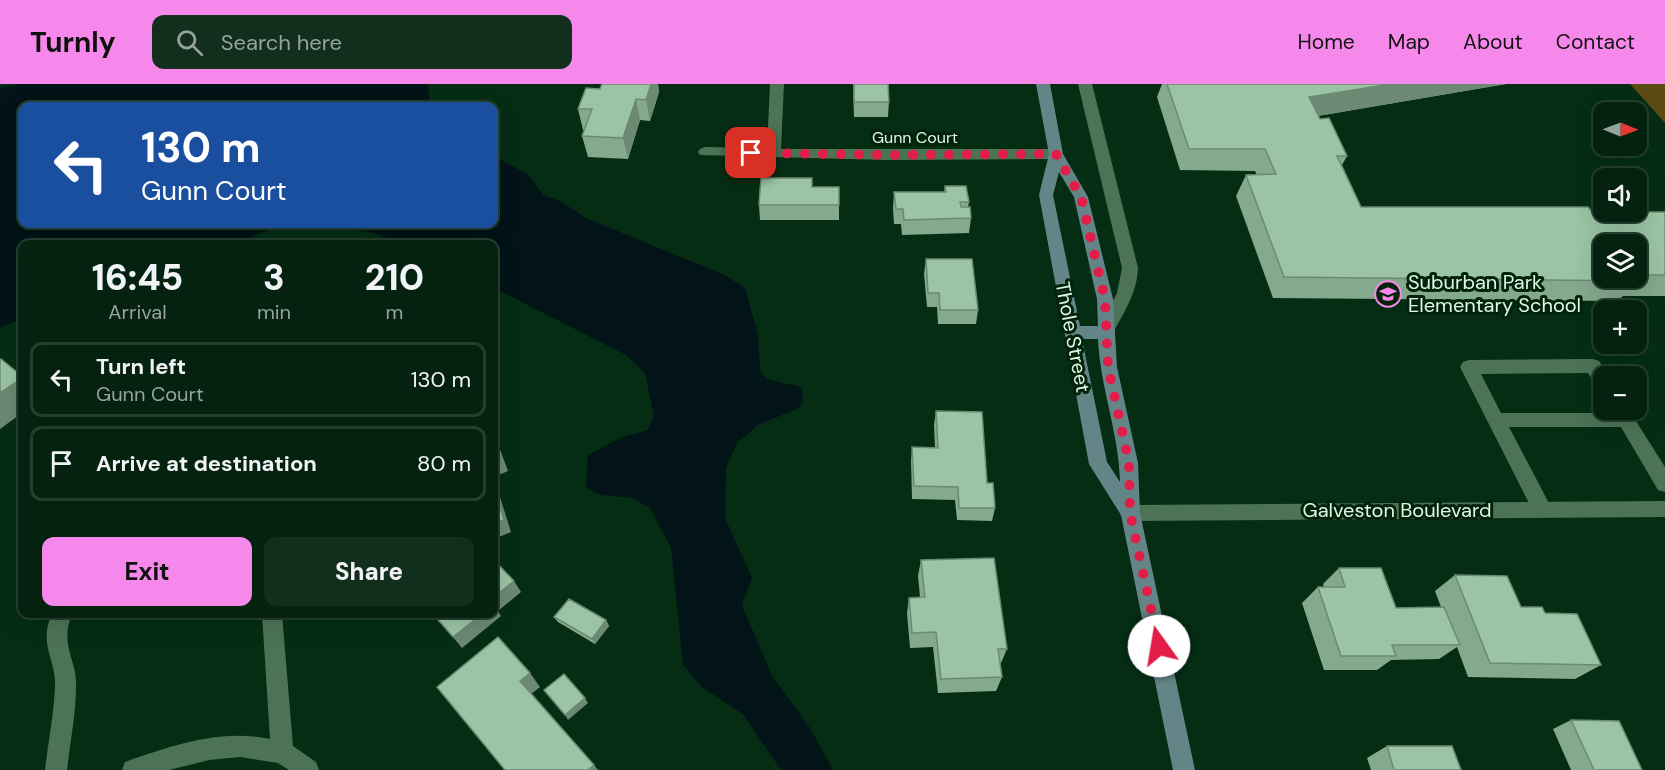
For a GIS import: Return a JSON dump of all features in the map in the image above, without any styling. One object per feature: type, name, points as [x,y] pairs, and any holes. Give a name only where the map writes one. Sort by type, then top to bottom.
[{"type":"street","points":[[774,153],[777,84]]},
{"type":"street","name":"Thole Street","points":[[1043,84],[1056,154],[1081,197],[1105,299],[1108,367],[1129,463],[1130,513],[1184,770]]},
{"type":"street","points":[[1071,333],[1105,332],[1131,281],[1130,268],[1085,84]]},
{"type":"street","name":"Gunn Court","points":[[705,152],[887,155],[1056,154]]},
{"type":"street","name":"Thole Street","points":[[1056,154],[1046,195],[1098,464],[1130,513]]},
{"type":"street","points":[[1542,509],[1469,367],[1593,366]]},
{"type":"street","points":[[1497,420],[1593,416]]},
{"type":"street","points":[[1626,420],[1665,484]]},
{"type":"street","name":"Galveston Boulevard","points":[[1130,513],[1665,509]]},
{"type":"street","points":[[56,770],[66,684],[57,650],[57,625],[60,618]]},
{"type":"street","points":[[272,618],[282,752]]},
{"type":"street","points":[[133,770],[159,761],[224,747],[252,746],[282,752],[308,770]]},
{"type":"shaded area","points":[[21,84],[428,84],[430,102],[18,102],[18,228],[274,228],[243,240],[18,240],[18,321],[0,328],[0,88]]},
{"type":"shaded area","points":[[1630,84],[1665,84],[1665,123],[1647,102]]},
{"type":"shaded area","points":[[498,158],[529,175],[543,195],[560,201],[588,219],[725,275],[745,288],[758,335],[760,370],[766,379],[802,387],[803,401],[799,408],[758,425],[737,443],[726,468],[725,518],[752,578],[742,605],[772,676],[810,728],[833,770],[781,770],[743,714],[703,688],[683,665],[671,548],[650,508],[632,498],[601,495],[586,488],[588,455],[622,437],[648,430],[654,416],[645,373],[626,355],[498,290],[498,240],[393,240],[373,233],[340,228],[498,228]]},
{"type":"building","points":[[602,84],[651,84],[646,100],[636,99],[623,138],[582,136],[592,109],[578,109],[586,88],[600,89]]},
{"type":"building","points":[[854,84],[888,84],[889,102],[854,102]]},
{"type":"building","name":"Suburban Park Elementary School","points":[[1167,84],[1391,84],[1309,97],[1320,119],[1329,118],[1347,156],[1337,156],[1361,207],[1588,207],[1593,212],[1593,222],[1647,222],[1647,212],[1665,212],[1665,275],[1647,275],[1647,234],[1593,234],[1593,280],[1284,277],[1246,175],[1276,174],[1265,149],[1189,149]]},
{"type":"building","points":[[761,178],[812,178],[812,187],[839,187],[839,205],[759,205]]},
{"type":"building","points":[[945,186],[966,186],[969,202],[960,202],[961,207],[970,207],[971,218],[904,220],[903,209],[896,209],[894,192],[946,192]]},
{"type":"building","points":[[926,259],[972,259],[978,310],[940,310],[939,293],[928,293]]},
{"type":"building","points":[[0,360],[18,373],[18,381],[0,393]]},
{"type":"building","points":[[936,411],[982,412],[987,483],[993,483],[995,508],[959,508],[958,487],[914,486],[912,447],[938,448]]},
{"type":"building","points":[[498,501],[504,520],[498,522]]},
{"type":"building","points":[[994,558],[1007,649],[998,649],[1002,677],[941,679],[936,632],[912,633],[909,598],[925,597],[921,560]]},
{"type":"building","points":[[498,564],[514,581],[498,594]]},
{"type":"building","points":[[1339,568],[1381,568],[1396,608],[1444,607],[1460,645],[1392,645],[1396,656],[1341,656],[1318,587],[1345,587]]},
{"type":"building","points":[[1455,575],[1507,576],[1521,607],[1542,607],[1545,613],[1577,614],[1601,665],[1490,663]]},
{"type":"building","points":[[569,599],[606,620],[592,639],[554,617]]},
{"type":"building","points":[[436,618],[477,618],[453,637]]},
{"type":"building","points":[[498,637],[530,673],[520,681],[594,765],[588,770],[505,770],[437,687]]},
{"type":"building","points":[[564,674],[585,698],[565,715],[544,690]]},
{"type":"building","points":[[1571,720],[1619,721],[1642,770],[1594,770]]},
{"type":"building","points":[[1387,746],[1452,746],[1461,770],[1394,770]]},
{"type":"place","name":"Suburban Park Elementary School","points":[[1388,294]]},
{"type":"route","points":[[751,153],[1056,154],[1081,197],[1105,299],[1108,367],[1129,463],[1130,513],[1159,646]]}]
